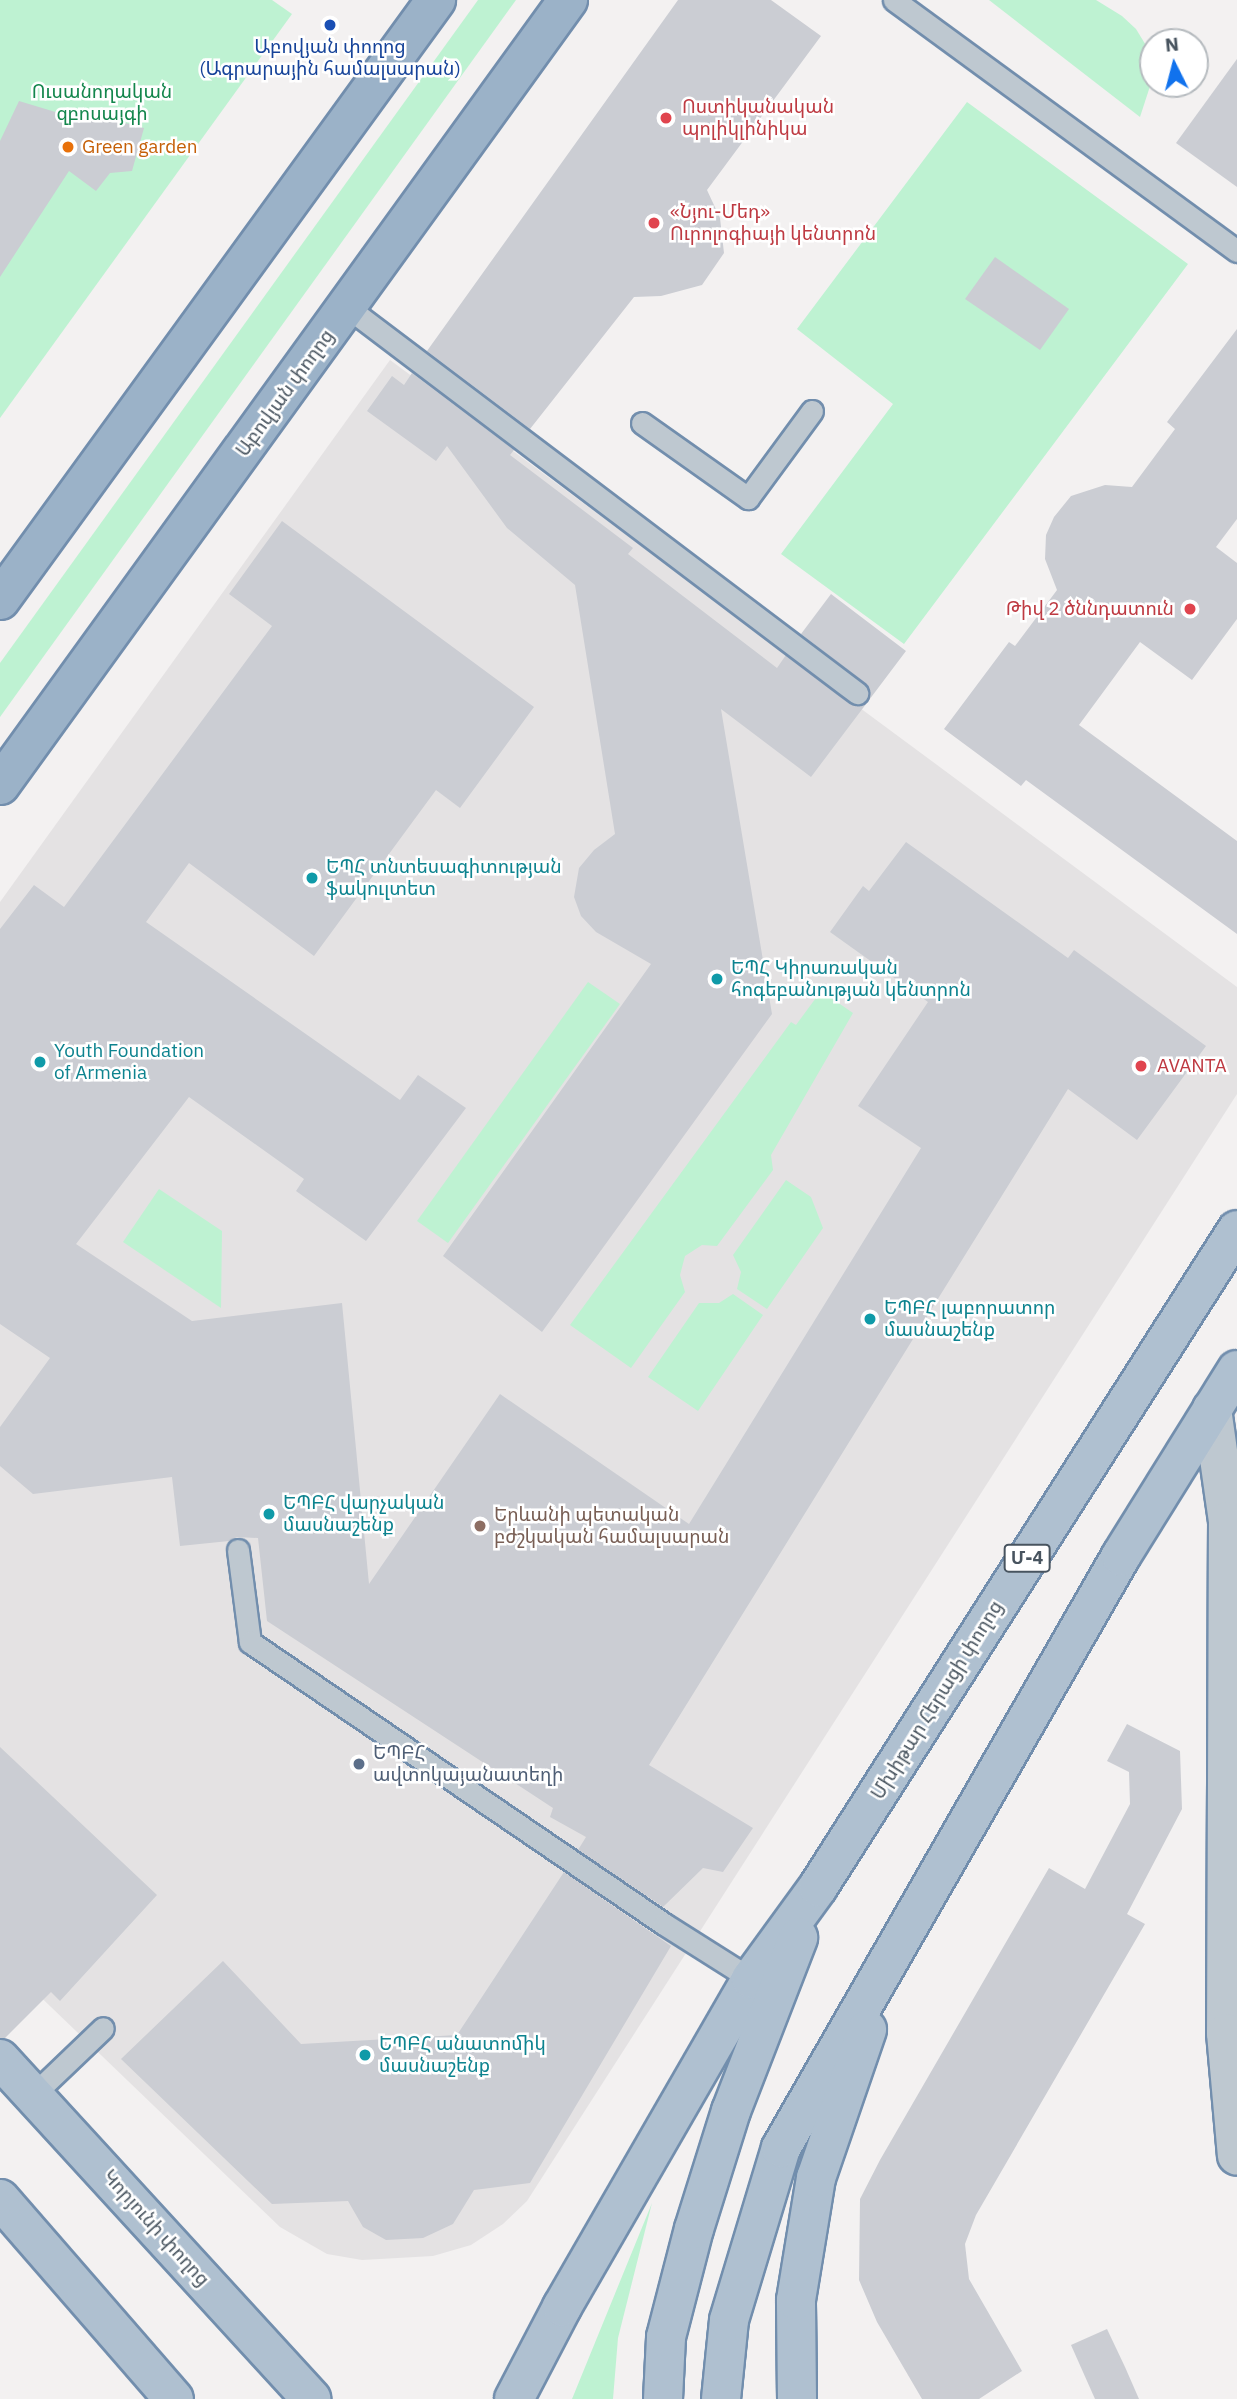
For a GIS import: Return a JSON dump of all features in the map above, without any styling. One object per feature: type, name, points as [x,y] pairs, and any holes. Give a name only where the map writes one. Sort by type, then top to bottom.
[{"type":"highway","points":[[0,599],[436,0]]},
{"type":"highway","name":"Աբովյան փողոց","points":[[0,785],[568,0]]},
{"type":"main road","name":"Մխիթար Հերացի փողոց","points":[[818,1887],[1237,1230]]},
{"type":"main road","points":[[721,2399],[729,2320],[781,2148],[1121,1556],[1237,1370]]},
{"type":"main road","points":[[514,2399],[562,2307],[751,1979],[818,1887]]},
{"type":"main road","points":[[663,2399],[666,2337],[694,2229],[731,2111],[818,1887]]},
{"type":"main road","points":[[797,2399],[796,2300],[816,2178],[894,1948]]},
{"type":"main road","name":"Կորյունի փողոց","points":[[0,2059],[312,2399]]},
{"type":"main road","points":[[0,2199],[174,2399]]},
{"type":"street","points":[[1212,1409],[1228,1521],[1226,2033],[1237,2156]]},
{"type":"lane","points":[[894,0],[1237,251]]},
{"type":"lane","points":[[347,307],[857,693]]},
{"type":"lane","points":[[642,423],[748,498],[812,411]]},
{"type":"lane","points":[[238,1550],[250,1642],[664,1924],[751,1979]]},
{"type":"lane","points":[[1225,1836],[1237,1791]]},
{"type":"lane","points":[[34,2094],[103,2028]]},
{"type":"shaded area","name":"Երևանի պետական բժշկական համալսարան","points":[[390,360],[1237,987],[1237,1094],[527,2201],[503,2224],[471,2245],[433,2256],[362,2260],[327,2254],[280,2227],[0,1958],[0,902]]},
{"type":"green space","name":"Ուսանողական զբոսայգի","points":[[0,0],[272,0],[292,14],[0,418]]},
{"type":"green space","points":[[478,0],[516,0],[0,717],[0,663]]},
{"type":"green space","points":[[989,0],[1096,0],[1122,16],[1139,34],[1139,98],[1146,98],[1140,117]]},
{"type":"green space","points":[[967,102],[1188,264],[904,644],[781,554],[893,404],[797,329]]},
{"type":"green space","points":[[588,982],[620,1004],[448,1243],[417,1221]]},
{"type":"green space","points":[[821,991],[853,1013],[771,1155],[773,1170],[717,1246],[702,1245],[685,1256],[680,1275],[685,1292],[631,1368],[570,1325],[791,1022],[796,1025]]},
{"type":"green space","points":[[786,1180],[811,1197],[823,1228],[767,1309],[737,1289],[741,1272],[733,1255]]},
{"type":"green space","points":[[159,1189],[222,1231],[221,1308],[123,1242]]},
{"type":"green space","points":[[733,1294],[763,1315],[698,1411],[648,1377],[699,1303],[719,1303]]},
{"type":"green space","points":[[652,2203],[618,2338],[613,2399],[572,2399]]},
{"type":"building","points":[[678,0],[771,0],[821,36],[707,190],[720,218],[724,253],[702,285],[661,296],[634,297],[530,429],[427,351]]},
{"type":"building","points":[[1237,59],[1237,187],[1176,143]]},
{"type":"building","points":[[19,101],[72,117],[74,109],[144,128],[132,171],[110,173],[96,191],[69,171],[0,277],[0,141]]},
{"type":"building","points":[[995,257],[1069,309],[1040,350],[965,299]]},
{"type":"building","points":[[1237,329],[1237,519],[1216,547],[1237,563],[1237,619],[1192,680],[1140,642],[1079,725],[1237,841],[1237,934],[1026,780],[1021,786],[944,729],[1009,642],[1015,646],[1057,590],[1045,559],[1046,535],[1054,517],[1071,496],[1105,485],[1132,487],[1175,429],[1167,422]]},
{"type":"building","name":"ԵՊՀ Կիրառական հոգեբանության կենտրոն","points":[[412,373],[514,450],[510,455],[633,548],[628,554],[777,668],[786,655],[850,704],[861,705],[868,700],[869,689],[865,683],[801,634],[831,594],[906,651],[811,777],[721,709],[772,1014],[542,1332],[443,1256],[651,964],[596,932],[581,916],[574,897],[579,868],[594,850],[615,834],[575,585],[507,528],[447,446],[436,461],[367,411],[392,376],[404,385]]},
{"type":"building","points":[[282,521],[534,707],[460,808],[436,790],[314,956],[189,863],[146,922],[400,1100],[418,1075],[466,1108],[366,1241],[296,1191],[304,1179],[189,1097],[76,1244],[192,1321],[342,1303],[369,1584],[500,1394],[689,1524],[921,1148],[858,1106],[928,1002],[830,932],[863,886],[869,891],[906,842],[1068,958],[1074,950],[1206,1046],[1137,1140],[1068,1089],[649,1765],[753,1828],[723,1872],[703,1868],[663,1907],[578,1850],[586,1837],[550,1817],[553,1808],[267,1621],[258,1538],[237,1537],[229,1541],[180,1546],[172,1477],[33,1494],[0,1466],[0,1427],[50,1358],[0,1324],[0,929],[34,885],[64,907],[272,626],[229,594]]},
{"type":"building","points":[[1127,1724],[1180,1751],[1182,1809],[1127,1914],[1145,1924],[976,2215],[965,2244],[969,2279],[1022,2371],[979,2399],[922,2399],[877,2322],[859,2280],[860,2199],[1049,1868],[1085,1889],[1130,1804],[1129,1772],[1107,1761]]},
{"type":"building","points":[[0,1747],[157,1895],[60,2001],[51,1992],[5,2038],[0,2038]]},
{"type":"building","name":"ԵՊԲՀ անատոմիկ մասնաշենք","points":[[564,1872],[671,1946],[530,2183],[474,2190],[453,2224],[423,2238],[386,2240],[363,2227],[348,2201],[272,2204],[121,2059],[223,1961],[301,2044],[457,2035]]},
{"type":"building","points":[[1107,2329],[1139,2399],[1095,2399],[1071,2345]]},
{"type":"place","name":"Աբովյան փողոց (Ագրարային համալսարան)","points":[[330,25]]},
{"type":"place","name":"Ոստիկանական պոլիկլինիկա","points":[[666,118]]},
{"type":"place","name":"Green garden","points":[[68,147]]},
{"type":"place","name":"«Նյու-Մեդ» Ուրոլոգիայի կենտրոն","points":[[654,223]]},
{"type":"place","name":"Թիվ 2 ծննդատուն","points":[[1190,609]]},
{"type":"place","name":"ԵՊՀ տնտեսագիտության ֆակուլտետ","points":[[312,878]]},
{"type":"place","name":"ԵՊՀ Կիրառական հոգեբանության կենտրոն","points":[[717,979]]},
{"type":"place","name":"Youth Foundation of Armenia","points":[[40,1062]]},
{"type":"place","name":"AVANTA","points":[[1141,1066]]},
{"type":"place","name":"ԵՊԲՀ լաբորատոր մասնաշենք","points":[[870,1319]]},
{"type":"place","name":"ԵՊԲՀ վարչական մասնաշենք","points":[[269,1514]]},
{"type":"place","name":"Երևանի պետական բժշկական համալսարան","points":[[480,1526]]},
{"type":"place","name":"ԵՊԲՀ ավտոկայանատեղի","points":[[359,1764]]},
{"type":"place","name":"ԵՊԲՀ անատոմիկ մասնաշենք","points":[[365,2055]]}]
